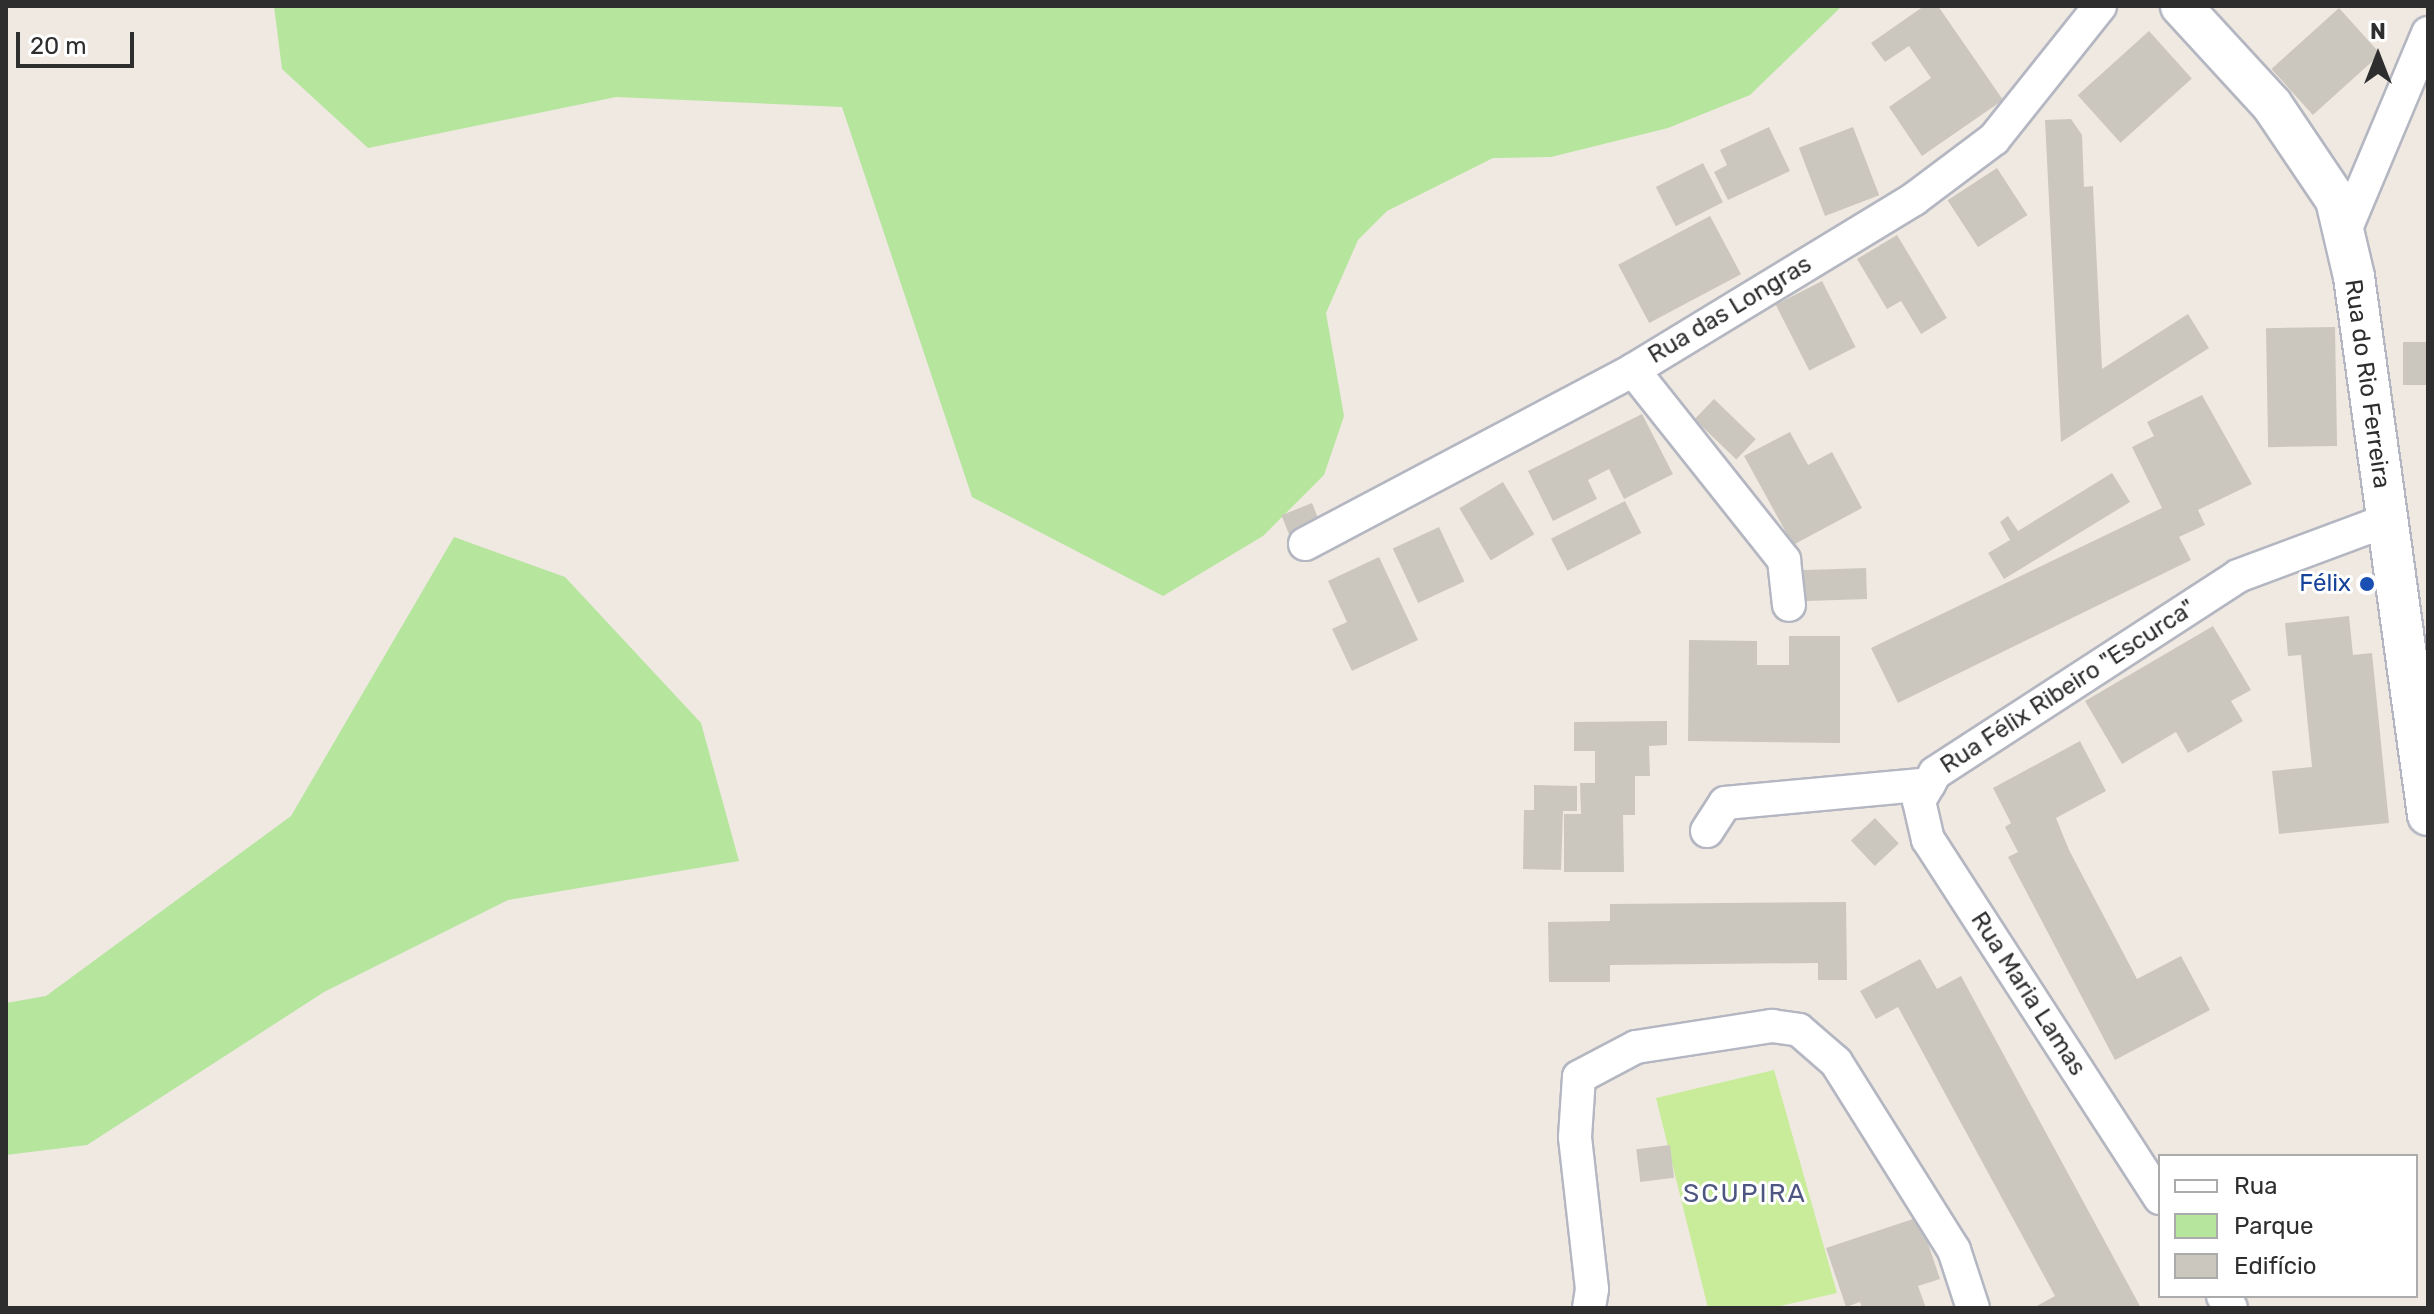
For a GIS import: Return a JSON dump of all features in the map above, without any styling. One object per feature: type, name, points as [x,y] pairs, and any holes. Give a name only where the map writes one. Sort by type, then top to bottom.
[{"type":"street","name":"Rua das Longras","points":[[1305,544],[1633,370],[1914,199],[1994,139],[2100,6]]},
{"type":"street","name":"Rua do Rio Ferreira","points":[[2181,6],[2272,105],[2336,200],[2344,233],[2385,521],[2422,742],[2428,815]]},
{"type":"street","points":[[2344,233],[2428,33]]},
{"type":"street","points":[[1633,370],[1784,560],[1789,605]]},
{"type":"street","name":"Rua Félix Ribeiro \"Escurca\"","points":[[1707,831],[1725,803],[1929,784],[1935,773],[2238,576],[2385,521]]},
{"type":"street","name":"Rua Maria Lamas","points":[[1929,784],[1919,801],[1928,840],[2158,1195]]},
{"type":"street","points":[[1589,1308],[1592,1289],[1575,1137],[1579,1077],[1636,1047],[1772,1026],[1799,1030],[1836,1062],[1954,1250],[1973,1308]]},
{"type":"green space","points":[[274,6],[1842,6],[1750,95],[1668,128],[1551,157],[1493,158],[1387,211],[1358,240],[1326,313],[1344,416],[1324,475],[1263,536],[1163,596],[972,497],[842,107],[616,97],[368,148],[282,69]]},
{"type":"green space","points":[[454,537],[565,577],[701,723],[739,861],[508,900],[324,992],[87,1145],[6,1155],[6,1003],[46,996],[291,816]]},
{"type":"green space","points":[[1774,1070],[1837,1293],[1772,1308],[1708,1308],[1656,1098]]},
{"type":"building","points":[[1924,6],[1938,6],[2003,100],[1922,156],[1889,107],[1931,78],[1909,46],[1885,62],[1871,43]]},
{"type":"building","points":[[2339,8],[2380,54],[2313,115],[2271,69]]},
{"type":"building","points":[[2149,31],[2192,79],[2120,143],[2078,95]]},
{"type":"building","points":[[2071,119],[2082,135],[2084,187],[2093,186],[2102,369],[2188,314],[2209,348],[2061,442],[2045,120]]},
{"type":"building","points":[[1769,127],[1790,171],[1728,200],[1714,172],[1727,165],[1720,150]]},
{"type":"building","points":[[1853,127],[1879,195],[1825,216],[1799,148]]},
{"type":"building","points":[[1703,163],[1723,202],[1676,226],[1656,187]]},
{"type":"building","points":[[1997,168],[2027,215],[1978,247],[1948,200]]},
{"type":"building","points":[[1710,216],[1741,274],[1649,323],[1618,265]]},
{"type":"building","points":[[1897,235],[1947,318],[1921,334],[1901,301],[1887,309],[1857,259]]},
{"type":"building","points":[[1822,281],[1856,347],[1809,371],[1776,305]]},
{"type":"building","points":[[2335,327],[2337,446],[2268,447],[2266,328]]},
{"type":"building","points":[[2403,342],[2428,342],[2428,385],[2403,385]]},
{"type":"building","points":[[2202,395],[2252,484],[2198,510],[2205,525],[2179,537],[2191,560],[1898,703],[1871,648],[2162,508],[2132,447],[2154,436],[2147,422]]},
{"type":"building","points":[[1714,399],[1756,439],[1736,459],[1695,419]]},
{"type":"building","points":[[1642,414],[1673,474],[1624,499],[1609,469],[1588,480],[1597,499],[1553,521],[1528,471]]},
{"type":"building","points":[[1790,432],[1808,465],[1832,452],[1862,508],[1793,545],[1744,456]]},
{"type":"building","points":[[2112,473],[2130,502],[2004,579],[1988,553],[2010,540],[2000,522],[2008,516],[2018,531]]},
{"type":"building","points":[[1503,482],[1534,534],[1491,561],[1459,508]]},
{"type":"building","points":[[1625,501],[1641,533],[1567,571],[1551,539]]},
{"type":"building","points":[[1312,503],[1325,535],[1295,548],[1281,515]]},
{"type":"building","points":[[1439,527],[1464,581],[1418,603],[1393,549]]},
{"type":"building","points":[[1379,557],[1418,640],[1352,671],[1332,629],[1347,622],[1328,581]]},
{"type":"building","points":[[1866,568],[1867,599],[1800,601],[1799,570]]},
{"type":"building","points":[[2349,616],[2353,655],[2372,653],[2389,823],[2279,834],[2272,771],[2312,767],[2301,655],[2288,656],[2285,623]]},
{"type":"building","points":[[2213,626],[2251,690],[2231,701],[2243,721],[2188,753],[2176,732],[2122,764],[2085,701]]},
{"type":"building","points":[[1789,636],[1840,636],[1840,743],[1688,741],[1689,640],[1757,641],[1757,665],[1789,665]]},
{"type":"building","points":[[1667,721],[1667,745],[1649,746],[1650,776],[1635,776],[1635,815],[1623,815],[1624,872],[1564,872],[1564,814],[1581,814],[1580,783],[1595,783],[1595,751],[1574,751],[1574,722]]},
{"type":"building","points":[[2080,741],[2106,791],[2056,818],[2069,850],[2137,979],[2181,956],[2210,1010],[2115,1060],[2008,857],[2018,852],[2005,827],[2011,823],[1993,788]]},
{"type":"building","points":[[1534,785],[1577,786],[1577,811],[1563,811],[1561,870],[1523,869],[1524,810],[1534,810]]},
{"type":"building","points":[[1875,818],[1899,844],[1875,866],[1851,841]]},
{"type":"building","points":[[1846,902],[1847,980],[1818,980],[1818,963],[1610,965],[1610,982],[1549,982],[1548,922],[1610,921],[1610,904]]},
{"type":"building","points":[[1920,959],[1937,989],[1961,976],[2141,1308],[2033,1308],[2055,1296],[1898,1007],[1876,1019],[1860,991]]},
{"type":"building","points":[[1670,1145],[1674,1178],[1640,1182],[1636,1149]]},
{"type":"building","points":[[1919,1217],[1940,1279],[1918,1286],[1926,1308],[1862,1308],[1860,1302],[1846,1307],[1826,1248]]},
{"type":"place","name":"Félix","points":[[2367,584]]},
{"type":"district","name":"SCUPIRA","points":[[1745,1194]]}]
